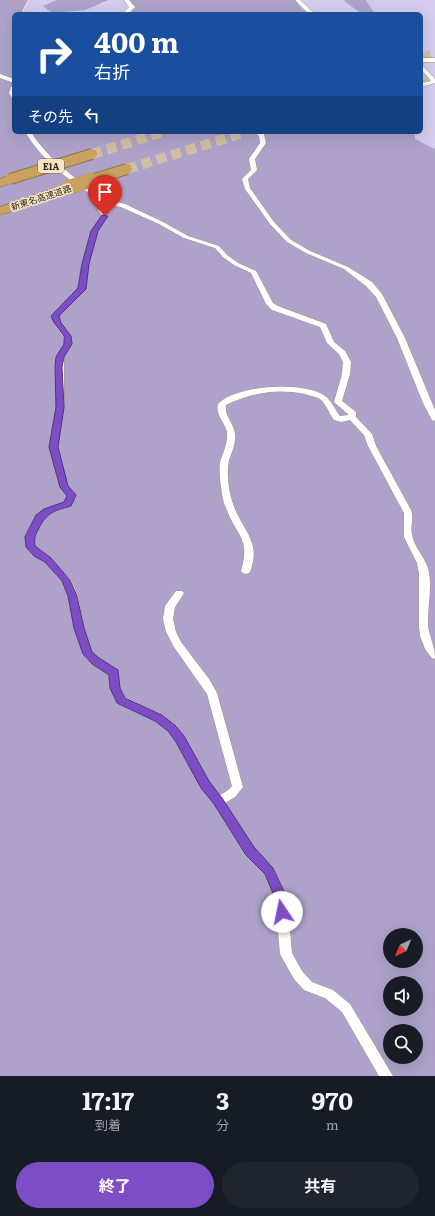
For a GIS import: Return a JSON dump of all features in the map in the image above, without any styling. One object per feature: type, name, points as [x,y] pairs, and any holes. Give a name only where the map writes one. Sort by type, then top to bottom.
[{"type":"highway","name":"E1A","points":[[5,181],[92,154]]},
{"type":"highway","name":"新東名高速道路","points":[[0,211],[127,169]]},
{"type":"street","points":[[126,0],[132,7],[127,12]]},
{"type":"street","points":[[297,0],[310,12]]},
{"type":"street","points":[[423,60],[435,60]]},
{"type":"street","points":[[423,73],[435,81]]},
{"type":"street","points":[[0,76],[12,81]]},
{"type":"street","points":[[423,84],[435,81]]},
{"type":"street","points":[[29,134],[36,147],[63,173],[99,197],[102,201],[123,205],[186,237],[217,247],[225,256],[236,264],[254,272],[270,304],[275,308],[323,326],[331,343],[342,353],[347,362],[346,374],[338,402],[352,414],[352,417],[368,434],[372,446],[409,514],[406,529],[412,545],[419,557],[424,573],[425,589],[423,622],[425,639],[430,650],[435,655]]},
{"type":"street","points":[[261,134],[263,143],[252,159],[254,170],[245,179],[247,188],[272,223],[289,241],[303,250],[346,268],[369,284],[379,296],[401,338],[427,403],[435,418]]},
{"type":"street","points":[[102,201],[101,210],[105,216],[94,231],[85,264],[82,289],[55,316],[57,323],[67,336],[68,344],[60,357],[59,362],[60,407],[53,447],[64,487],[72,495],[68,504],[47,511],[40,517],[30,537],[31,547],[48,560],[66,580],[72,596],[79,628],[88,654],[95,661],[114,673],[115,688],[121,700],[159,718],[172,728],[180,739],[205,785],[218,801],[250,851],[269,871],[281,898],[286,954],[298,975],[308,986],[328,994],[346,1008],[386,1076]]},
{"type":"street","points":[[246,572],[250,560],[250,549],[245,533],[239,525],[230,506],[226,492],[224,471],[231,440],[230,428],[221,414],[220,409],[222,404],[259,390],[284,388],[300,390],[322,397],[337,418],[341,419],[352,417]]},
{"type":"street","points":[[179,593],[170,606],[168,616],[170,627],[176,643],[210,688],[217,705],[238,787],[231,794],[218,801]]},
{"type":"shaded area","points":[[0,0],[28,0],[22,11],[24,12],[12,12],[12,134],[415,134],[415,139],[435,149],[435,1076],[0,1076]]},
{"type":"shaded area","points":[[29,0],[56,0],[44,6],[103,4],[109,0],[126,0],[130,7],[126,12],[23,12]]},
{"type":"shaded area","points":[[56,0],[109,0],[85,10],[63,12],[51,12],[43,6]]},
{"type":"shaded area","points":[[128,0],[296,0],[301,8],[306,12],[131,12],[134,7]]},
{"type":"shaded area","points":[[300,0],[435,0],[435,173],[411,134],[423,134],[423,12],[303,12],[301,10]]},
{"type":"shaded area","points":[[366,0],[374,12],[359,12],[344,1]]},
{"type":"tunnel","points":[[423,57],[435,54]]},
{"type":"tunnel","points":[[423,80],[435,77]]},
{"type":"tunnel","points":[[92,154],[157,134]]},
{"type":"tunnel","points":[[127,169],[240,134]]},
{"type":"route","points":[[105,216],[94,231],[85,264],[82,289],[55,316],[57,323],[67,336],[68,344],[60,357],[58,367],[60,407],[53,447],[64,487],[72,495],[68,504],[57,509],[47,511],[40,517],[30,537],[31,547],[58,569],[66,580],[72,596],[79,628],[88,654],[95,661],[114,673],[115,688],[121,700],[159,718],[172,728],[180,739],[205,785],[218,801],[250,851],[269,871],[281,898],[282,912]]}]
